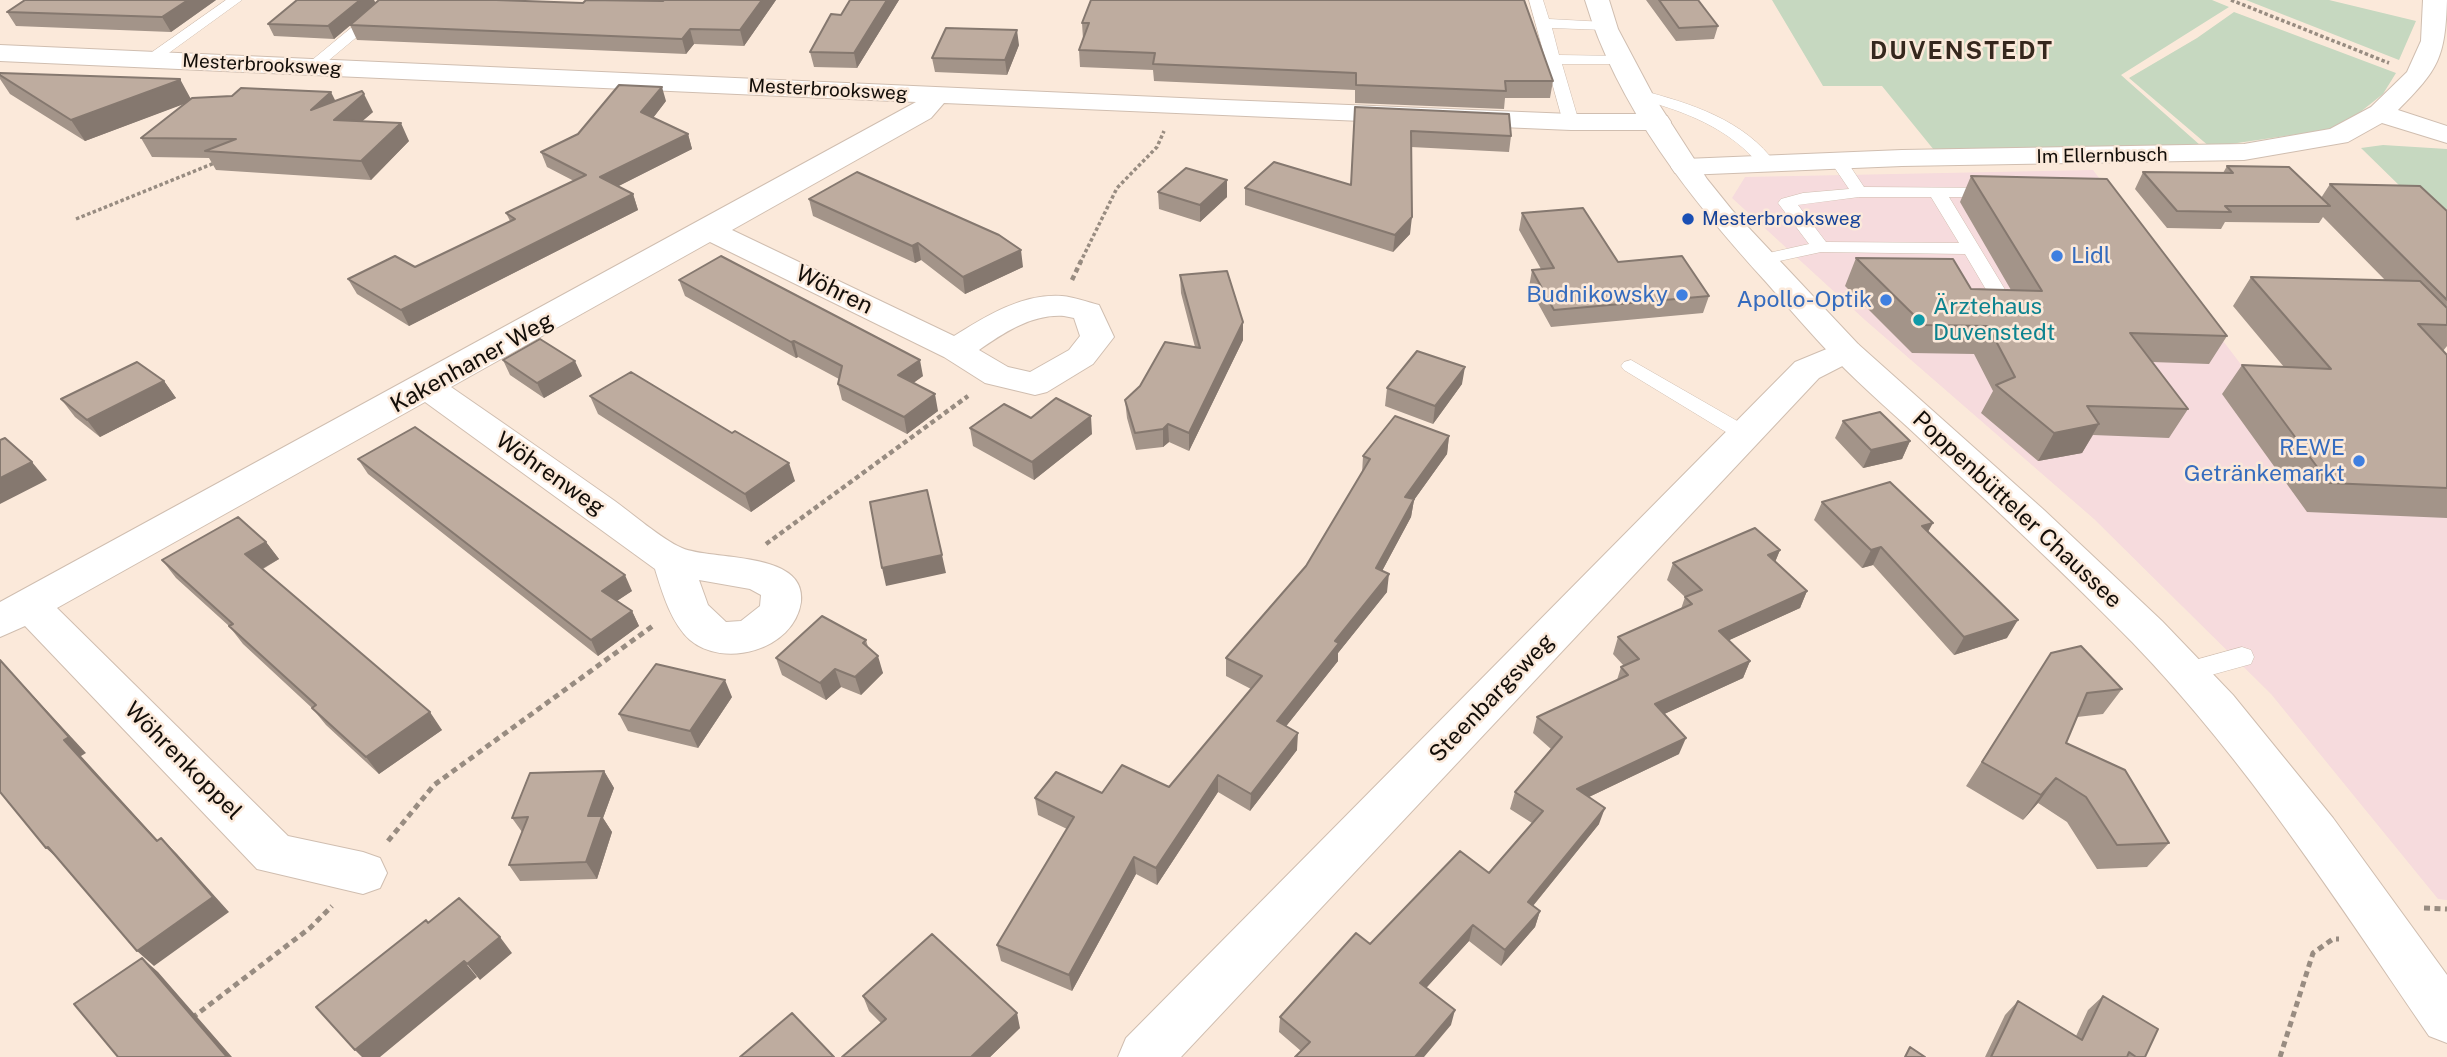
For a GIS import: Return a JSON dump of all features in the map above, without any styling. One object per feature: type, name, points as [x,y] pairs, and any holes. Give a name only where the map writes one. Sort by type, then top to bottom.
[{"type":"street","name":"Poppenbütteler Chaussee","points":[[1597,0],[1605,26],[1640,95],[1706,197],[1846,351],[2030,519],[2186,672],[2218,707],[2316,832],[2407,922],[2447,1018]]},
{"type":"street","name":"Im Ellernbusch","points":[[1685,167],[2244,152],[2338,136],[2380,113],[2418,75],[2433,41],[2435,0]]},
{"type":"street","name":"Mesterbrooksweg","points":[[0,53],[1177,106],[1572,122],[1657,122]]},
{"type":"street","name":"Kakenhaner Weg","points":[[15,613],[711,231],[922,112],[936,95]]},
{"type":"street","points":[[2380,113],[2447,135]]},
{"type":"street","name":"Wöhren","points":[[711,231],[956,350],[997,375],[1035,384],[1081,357],[1097,337],[1088,312],[1060,305]]},
{"type":"street","points":[[956,350],[990,328],[1029,310],[1060,305]]},
{"type":"street","name":"Steenbargsweg","points":[[1145,1057],[1807,370],[1846,351]]},
{"type":"street","name":"Wöhrenweg","points":[[428,387],[672,561],[760,576],[777,586],[782,600],[780,608],[762,629],[738,637],[714,635],[704,628],[687,601],[672,561]]},
{"type":"street","name":"Wöhrenkoppel","points":[[15,613],[274,854],[363,873]]},
{"type":"lane","points":[[150,60],[235,0]]},
{"type":"lane","points":[[311,68],[394,0]]},
{"type":"lane","points":[[1536,0],[1572,122]]},
{"type":"lane","points":[[1543,23],[1605,26]]},
{"type":"lane","points":[[1553,59],[1622,60]]},
{"type":"lane","points":[[1640,95],[1667,101],[1694,112],[1759,150],[1768,164]]},
{"type":"lane","points":[[1838,161],[1858,192]]},
{"type":"lane","points":[[1821,247],[1787,203],[1841,197],[1858,192],[2010,192]]},
{"type":"lane","points":[[1937,192],[2008,312]]},
{"type":"lane","points":[[1761,260],[1821,247],[1971,249]]},
{"type":"lane","points":[[1631,366],[1746,435]]},
{"type":"lane","points":[[2186,672],[2242,657]]},
{"type":"path","points":[[2231,0],[2418,75]]},
{"type":"path","points":[[1060,305],[1116,188],[1157,147],[1177,106]]},
{"type":"path","points":[[76,219],[227,158]]},
{"type":"path","points":[[730,570],[997,375]]},
{"type":"path","points":[[183,1025],[310,928],[363,873],[434,785],[687,601]]},
{"type":"path","points":[[2280,1057],[2313,953],[2333,939],[2407,922],[2447,909]]},
{"type":"shaded area","points":[[2093,170],[2249,375],[2447,384],[2447,900],[2438,899],[2271,694],[2094,519],[1865,320],[1732,198],[1745,177]]},
{"type":"green space","points":[[1772,0],[2212,0],[2229,7],[2121,75],[2200,145],[1934,150],[1882,86],[1823,86]]},
{"type":"green space","points":[[2246,0],[2329,0],[2416,21],[2399,60]]},
{"type":"green space","points":[[2234,12],[2396,73],[2383,94],[2340,128],[2210,147],[2129,78],[2197,38]]},
{"type":"green space","points":[[2383,145],[2447,149],[2447,232],[2361,148]]},
{"type":"building","points":[[25,0],[188,0],[162,17],[7,12]]},
{"type":"building","points":[[297,0],[360,0],[328,26],[268,24]]},
{"type":"building","points":[[379,0],[583,3],[586,0],[762,0],[740,30],[690,29],[682,39],[350,25]]},
{"type":"building","points":[[850,0],[887,0],[854,53],[810,52],[831,14],[841,15]]},
{"type":"building","points":[[1091,0],[1524,0],[1553,81],[1505,81],[1506,91],[1356,85],[1356,73],[1153,64],[1155,53],[1079,50],[1089,23],[1082,23]]},
{"type":"building","points":[[1659,0],[1698,0],[1718,26],[1679,28]]},
{"type":"building","points":[[946,28],[1017,30],[1005,60],[932,58]]},
{"type":"building","points":[[0,73],[180,79],[180,80],[71,120]]},
{"type":"building","points":[[619,85],[662,87],[641,112],[688,134],[600,177],[633,194],[401,310],[348,279],[395,256],[415,267],[515,219],[506,213],[586,175],[541,152],[578,134]]},
{"type":"building","points":[[241,88],[331,92],[311,110],[362,91],[364,94],[334,120],[401,123],[361,161],[205,151],[236,139],[141,138],[192,98],[232,96]]},
{"type":"building","points":[[1355,107],[1509,114],[1511,136],[1411,131],[1412,217],[1395,235],[1245,188],[1274,162],[1351,185]]},
{"type":"building","points":[[2227,166],[2289,167],[2330,206],[2225,206],[2231,212],[2177,211],[2143,172],[2233,173]]},
{"type":"building","points":[[1186,168],[1227,180],[1200,205],[1158,192]]},
{"type":"building","points":[[857,172],[999,235],[1021,250],[963,277],[918,243],[912,246],[809,199]]},
{"type":"building","points":[[1971,176],[2107,179],[2227,336],[2130,333],[2188,409],[2087,406],[2099,424],[2054,433],[1996,385],[2015,377],[1988,326],[1924,325],[1856,258],[1953,259],[1971,289],[2042,291]]},
{"type":"building","points":[[2330,184],[2420,186],[2447,211],[2447,300]]},
{"type":"building","points":[[1583,208],[1618,262],[1682,256],[1709,296],[1554,310],[1532,270],[1554,268],[1522,213]]},
{"type":"building","points":[[721,256],[920,360],[898,375],[935,394],[904,417],[838,384],[842,366],[794,341],[791,342],[679,280]]},
{"type":"building","points":[[1227,271],[1243,322],[1189,433],[1168,424],[1163,429],[1135,433],[1125,400],[1140,386],[1165,342],[1200,348],[1180,275]]},
{"type":"building","points":[[2251,277],[2420,281],[2447,308],[2447,325],[2418,324],[2447,355],[2447,488],[2329,483],[2242,365],[2331,369]]},
{"type":"building","points":[[540,339],[575,361],[537,383],[503,360]]},
{"type":"building","points":[[1417,351],[1465,367],[1435,406],[1387,388]]},
{"type":"building","points":[[137,362],[164,381],[87,420],[61,399]]},
{"type":"building","points":[[631,372],[732,433],[735,431],[789,463],[745,494],[590,396]]},
{"type":"building","points":[[1056,398],[1091,416],[1032,462],[970,428],[1004,404],[1031,418]]},
{"type":"building","points":[[1880,412],[1910,441],[1871,450],[1843,421]]},
{"type":"building","points":[[1395,416],[1449,436],[1405,497],[1414,499],[1376,568],[1389,574],[1335,641],[1339,643],[1277,721],[1298,733],[1251,794],[1218,775],[1156,868],[1134,857],[1069,975],[997,945],[1074,817],[1035,798],[1056,772],[1102,793],[1122,765],[1169,787],[1262,676],[1226,658],[1306,566],[1370,459],[1363,456]]},
{"type":"building","points":[[415,427],[625,575],[602,591],[632,611],[591,640],[358,459]]},
{"type":"building","points":[[5,438],[32,462],[0,478],[0,440]]},
{"type":"building","points":[[1890,482],[1933,523],[1922,526],[2018,620],[1964,637],[1881,547],[1871,550],[1822,502]]},
{"type":"building","points":[[927,490],[942,555],[882,568],[870,502]]},
{"type":"building","points":[[238,517],[266,542],[245,554],[430,712],[366,757],[312,708],[316,705],[229,626],[233,624],[162,560]]},
{"type":"building","points":[[1755,528],[1780,550],[1768,555],[1807,591],[1719,631],[1750,661],[1655,704],[1686,738],[1577,789],[1605,808],[1528,902],[1540,911],[1505,950],[1473,925],[1420,983],[1455,1010],[1415,1057],[1295,1057],[1310,1042],[1280,1017],[1356,933],[1370,944],[1460,851],[1489,873],[1543,811],[1515,792],[1562,737],[1537,717],[1628,675],[1621,667],[1639,659],[1618,637],[1692,604],[1685,597],[1702,590],[1673,563]]},
{"type":"building","points":[[822,616],[866,640],[863,643],[878,656],[855,677],[835,669],[820,683],[776,658]]},
{"type":"building","points":[[2081,646],[2122,689],[2087,693],[2066,743],[2125,770],[2169,843],[2117,845],[2086,797],[2056,778],[2041,795],[1982,762],[2051,653]]},
{"type":"building","points":[[0,660],[69,737],[64,740],[157,841],[161,838],[213,897],[137,951],[0,792]]},
{"type":"building","points":[[656,664],[725,680],[690,731],[619,714]]},
{"type":"building","points":[[604,771],[588,816],[602,816],[586,862],[509,865],[528,817],[512,818],[530,773]]},
{"type":"building","points":[[459,898],[500,937],[467,964],[464,961],[355,1050],[316,1007],[426,920],[428,923]]},
{"type":"building","points":[[932,934],[1017,1013],[971,1057],[842,1057],[886,1019],[863,996]]},
{"type":"building","points":[[142,958],[227,1057],[118,1057],[74,1004]]},
{"type":"building","points":[[2103,996],[2158,1029],[2145,1057],[2136,1057],[2129,1052],[2127,1057],[1991,1057],[2018,1001],[2082,1040]]},
{"type":"building","points":[[792,1013],[834,1057],[740,1057]]},
{"type":"building","points":[[1910,1047],[1925,1057],[1905,1057]]},
{"type":"place","name":"Mesterbrooksweg","points":[[1688,219]]},
{"type":"place","name":"Lidl","points":[[2057,256]]},
{"type":"place","name":"Budnikowsky","points":[[1682,295]]},
{"type":"place","name":"Apollo-Optik","points":[[1886,300]]},
{"type":"place","name":"Ärztehaus Duvenstedt","points":[[1919,320]]},
{"type":"place","name":"REWE Getränkemarkt","points":[[2359,461]]},
{"type":"district","name":"DUVENSTEDT","points":[[1962,52]]}]
